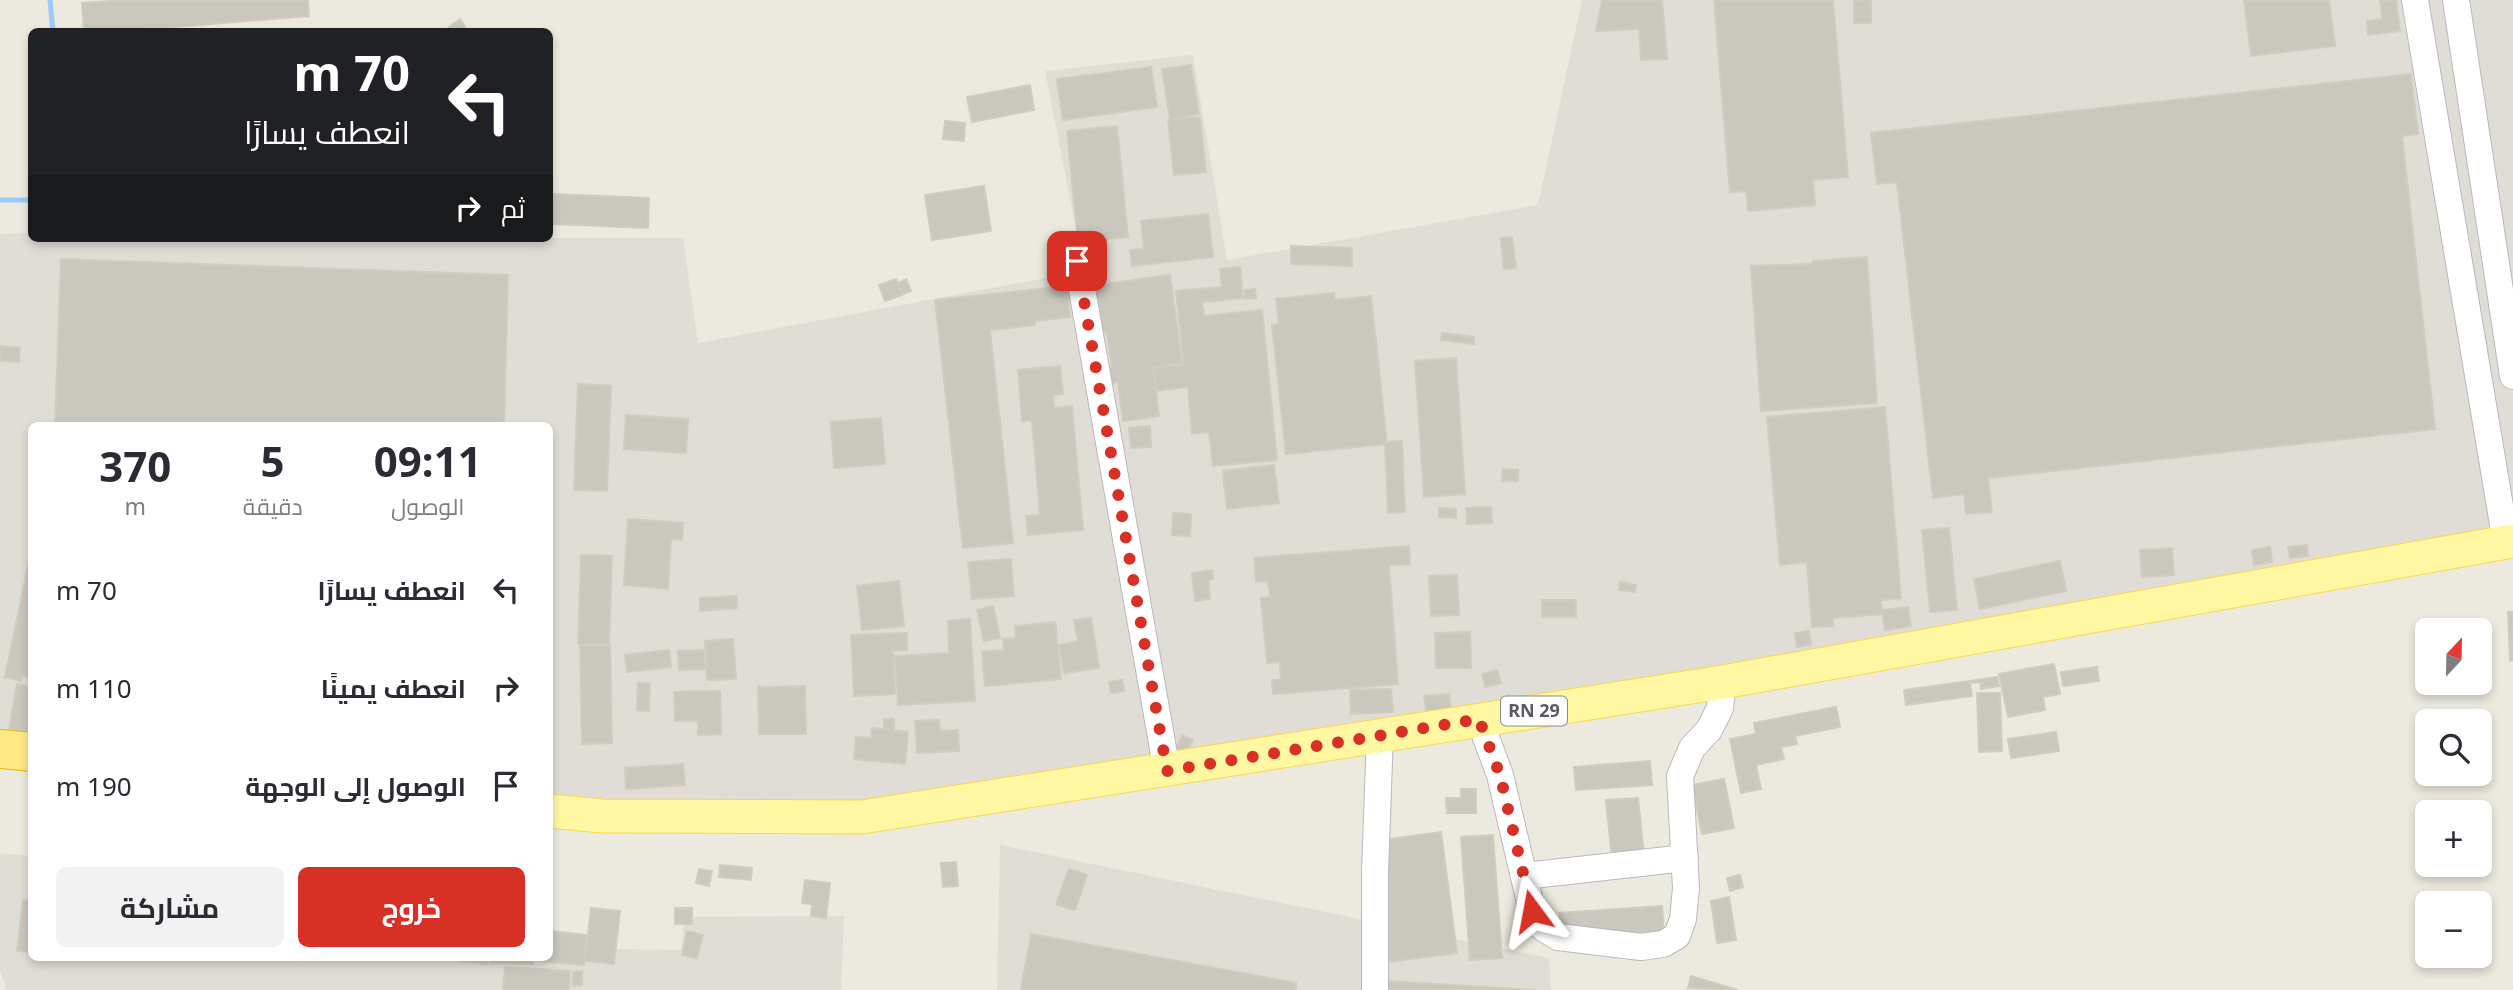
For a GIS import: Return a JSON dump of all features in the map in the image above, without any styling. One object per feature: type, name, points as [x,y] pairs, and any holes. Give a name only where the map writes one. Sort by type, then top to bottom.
[{"type":"highway","points":[[0,749],[28,752]]},
{"type":"highway","points":[[0,773],[28,775]]},
{"type":"main road","name":"RN 29","points":[[553,811],[602,816],[862,817],[1723,682],[2510,542]]},
{"type":"lane","points":[[2415,0],[2510,542]]},
{"type":"lane","points":[[2456,0],[2513,376]]},
{"type":"lane","points":[[1077,261],[1167,771]]},
{"type":"lane","points":[[1479,719],[1500,775],[1532,911],[1543,928],[1558,937],[1641,947],[1663,944],[1677,936],[1683,919],[1685,858],[1680,776],[1692,748],[1709,730],[1720,708],[1723,682]]},
{"type":"lane","points":[[1375,990],[1375,872],[1380,734]]},
{"type":"lane","points":[[1524,876],[1685,858]]},
{"type":"shaded area","points":[[1582,0],[2513,0],[2513,541],[862,817],[553,798],[553,422],[28,422],[28,743],[0,740],[0,234],[28,233],[28,242],[553,242],[553,238],[683,238],[698,343],[1068,274],[1081,254],[1045,71],[1193,55],[1227,260],[1538,205]]},
{"type":"shaded area","points":[[1000,845],[1549,958],[1551,990],[997,990]]},
{"type":"shaded area","points":[[0,853],[28,856],[28,961],[553,961],[553,948],[682,950],[684,917],[844,916],[841,990],[6,990],[0,970]]},
{"type":"building","points":[[125,0],[308,0],[309,16],[161,28],[84,28],[82,3]]},
{"type":"building","points":[[1602,0],[1662,0],[1667,59],[1641,60],[1639,29],[1596,31]]},
{"type":"building","points":[[1714,0],[1833,0],[1848,177],[1813,180],[1815,205],[1748,211],[1746,191],[1730,192]]},
{"type":"building","points":[[1854,0],[1871,0],[1871,23],[1854,23]]},
{"type":"building","points":[[2244,0],[2329,0],[2335,46],[2251,56]]},
{"type":"building","points":[[2380,0],[2396,0],[2400,31],[2368,35],[2367,21],[2382,19]]},
{"type":"building","points":[[460,19],[466,28],[448,28]]},
{"type":"building","points":[[1191,65],[1199,114],[1170,119],[1162,69]]},
{"type":"building","points":[[1151,67],[1157,107],[1063,120],[1057,79]]},
{"type":"building","points":[[2411,74],[2418,134],[2402,136],[2435,429],[1988,478],[1992,512],[1966,514],[1964,494],[1933,498],[1897,182],[1877,184],[1871,133]]},
{"type":"building","points":[[1030,85],[1034,110],[972,122],[967,97]]},
{"type":"building","points":[[1200,117],[1206,172],[1174,175],[1168,120]]},
{"type":"building","points":[[945,121],[965,123],[964,141],[943,139]]},
{"type":"building","points":[[1117,126],[1128,237],[1078,242],[1067,131]]},
{"type":"building","points":[[984,186],[991,231],[932,240],[925,195]]},
{"type":"building","points":[[553,194],[649,198],[648,228],[553,224]]},
{"type":"building","points":[[1208,214],[1213,257],[1132,266],[1130,250],[1144,249],[1141,221]]},
{"type":"building","points":[[1512,237],[1516,268],[1504,269],[1501,238]]},
{"type":"building","points":[[1291,246],[1352,248],[1352,266],[1291,264]]},
{"type":"building","points":[[1867,257],[1877,403],[1761,411],[1751,266],[1813,264],[1813,261]]},
{"type":"building","points":[[61,259],[508,275],[504,422],[55,422]]},
{"type":"building","points":[[1240,267],[1243,298],[1202,302],[1204,316],[1262,310],[1277,460],[1213,466],[1209,432],[1192,434],[1188,387],[1156,391],[1154,368],[1184,365],[1176,291],[1222,287],[1220,269]]},
{"type":"building","points":[[1170,275],[1182,363],[1153,367],[1159,416],[1123,421],[1118,382],[1105,384],[1103,368],[1112,367],[1107,332],[1096,333],[1090,286]]},
{"type":"building","points":[[896,279],[902,295],[885,301],[879,285]]},
{"type":"building","points":[[906,279],[911,291],[903,294],[898,283]]},
{"type":"building","points":[[1067,286],[1070,317],[1035,321],[1035,325],[990,330],[1013,543],[963,548],[935,300]]},
{"type":"building","points":[[1255,289],[1256,298],[1245,299],[1245,290]]},
{"type":"building","points":[[1334,293],[1335,300],[1371,296],[1387,444],[1286,454],[1272,325],[1279,324],[1276,299]]},
{"type":"building","points":[[1442,333],[1474,337],[1474,344],[1441,340]]},
{"type":"building","points":[[0,346],[20,348],[19,362],[0,361]]},
{"type":"building","points":[[1456,358],[1465,494],[1424,497],[1415,361]]},
{"type":"building","points":[[1060,366],[1063,394],[1053,395],[1054,408],[1072,406],[1083,530],[1028,535],[1026,516],[1040,515],[1032,420],[1022,421],[1018,370]]},
{"type":"building","points":[[578,384],[611,386],[607,491],[574,490]]},
{"type":"building","points":[[1885,407],[1901,598],[1881,600],[1882,614],[1833,618],[1833,626],[1812,627],[1807,562],[1780,565],[1767,417]]},
{"type":"building","points":[[626,415],[688,419],[686,453],[624,449]]},
{"type":"building","points":[[881,418],[885,464],[834,468],[831,422]]},
{"type":"building","points":[[1150,426],[1151,447],[1131,448],[1129,428]]},
{"type":"building","points":[[1402,441],[1405,512],[1388,513],[1385,442]]},
{"type":"building","points":[[1274,465],[1279,503],[1227,509],[1223,471]]},
{"type":"building","points":[[1503,469],[1518,470],[1518,481],[1502,481]]},
{"type":"building","points":[[1491,507],[1492,523],[1467,524],[1466,508]]},
{"type":"building","points":[[1439,508],[1456,509],[1456,518],[1439,517]]},
{"type":"building","points":[[1173,513],[1191,514],[1190,536],[1172,535]]},
{"type":"building","points":[[628,519],[683,523],[682,540],[671,539],[668,589],[624,585]]},
{"type":"building","points":[[1949,528],[1957,610],[1930,612],[1922,530]]},
{"type":"building","points":[[2307,545],[2308,556],[2290,558],[2288,547]]},
{"type":"building","points":[[1409,546],[1410,564],[1389,565],[1398,684],[1273,694],[1272,680],[1281,680],[1280,662],[1267,663],[1261,598],[1270,597],[1268,581],[1256,582],[1254,558]]},
{"type":"building","points":[[2270,547],[2272,562],[2254,565],[2252,550]]},
{"type":"building","points":[[2172,548],[2174,575],[2142,577],[2140,550]]},
{"type":"building","points":[[581,555],[612,556],[609,645],[578,644]]},
{"type":"building","points":[[1011,559],[1014,596],[972,599],[968,562]]},
{"type":"building","points":[[2060,561],[2066,591],[1980,609],[1974,579]]},
{"type":"building","points":[[28,565],[28,677],[22,676],[21,681],[5,677]]},
{"type":"building","points":[[1212,570],[1213,579],[1208,580],[1210,599],[1195,601],[1192,573]]},
{"type":"building","points":[[1457,575],[1459,615],[1431,616],[1429,576]]},
{"type":"building","points":[[899,581],[904,626],[862,630],[857,586]]},
{"type":"building","points":[[1620,582],[1636,585],[1635,592],[1619,590]]},
{"type":"building","points":[[736,596],[737,608],[700,611],[700,598]]},
{"type":"building","points":[[1542,600],[1576,600],[1576,617],[1542,617]]},
{"type":"building","points":[[993,606],[1000,638],[984,641],[977,610]]},
{"type":"building","points":[[1908,607],[1911,626],[1885,630],[1882,610]]},
{"type":"building","points":[[2508,612],[2513,612],[2513,660],[2510,661]]},
{"type":"building","points":[[1091,618],[1099,668],[1064,673],[1059,645],[1078,641],[1074,620]]},
{"type":"building","points":[[970,619],[975,701],[898,705],[895,656],[949,653],[948,621]]},
{"type":"building","points":[[1055,622],[1061,679],[985,686],[982,652],[1004,650],[1003,639],[1016,638],[1015,626]]},
{"type":"building","points":[[1809,631],[1811,645],[1797,647],[1795,633]]},
{"type":"building","points":[[1470,632],[1471,668],[1436,668],[1435,633]]},
{"type":"building","points":[[907,633],[907,650],[893,651],[895,694],[854,696],[851,635]]},
{"type":"building","points":[[733,639],[736,679],[707,680],[705,641]]},
{"type":"building","points":[[580,646],[610,646],[612,743],[582,744]]},
{"type":"building","points":[[669,650],[671,667],[627,672],[625,655]]},
{"type":"building","points":[[704,650],[705,669],[679,670],[678,651]]},
{"type":"building","points":[[2054,664],[2060,694],[2043,697],[2045,710],[2008,717],[1999,674]]},
{"type":"building","points":[[2097,667],[2099,681],[2063,686],[2061,672]]},
{"type":"building","points":[[1497,670],[1501,683],[1485,687],[1482,674]]},
{"type":"building","points":[[1997,677],[1999,686],[1981,689],[1980,682],[1970,683],[1972,696],[1906,705],[1904,690]]},
{"type":"building","points":[[1122,680],[1124,691],[1111,693],[1109,682]]},
{"type":"building","points":[[638,683],[650,684],[649,711],[637,710]]},
{"type":"building","points":[[17,684],[28,686],[28,739],[8,736]]},
{"type":"building","points":[[805,686],[806,734],[759,734],[758,687]]},
{"type":"building","points":[[1391,689],[1393,712],[1351,714],[1350,690]]},
{"type":"building","points":[[720,691],[721,734],[698,735],[698,721],[675,721],[674,692]]},
{"type":"building","points":[[1977,693],[2000,693],[2002,751],[1979,752]]},
{"type":"building","points":[[1449,694],[1451,710],[1426,712],[1424,696]]},
{"type":"building","points":[[1836,707],[1840,727],[1795,736],[1797,744],[1781,747],[1784,759],[1756,765],[1761,789],[1741,793],[1730,739],[1756,734],[1754,723]]},
{"type":"building","points":[[884,719],[894,719],[894,730],[884,730]]},
{"type":"building","points":[[939,720],[940,731],[958,730],[959,751],[917,753],[915,721]]},
{"type":"building","points":[[872,728],[908,732],[905,764],[854,759],[856,737],[871,738]]},
{"type":"building","points":[[2056,732],[2059,751],[2011,758],[2008,739]]},
{"type":"building","points":[[1182,735],[1193,740],[1185,756],[1175,751]]},
{"type":"building","points":[[1650,761],[1652,785],[1576,790],[1574,767]]},
{"type":"building","points":[[683,764],[685,785],[626,789],[625,768]]},
{"type":"building","points":[[1724,779],[1734,828],[1702,834],[1692,785]]},
{"type":"building","points":[[1461,789],[1476,789],[1476,813],[1447,813],[1446,798],[1461,798]]},
{"type":"building","points":[[1638,798],[1646,875],[1614,878],[1606,800]]},
{"type":"building","points":[[1441,832],[1457,953],[1389,962],[1373,841]]},
{"type":"building","points":[[1493,835],[1502,958],[1470,960],[1461,837]]},
{"type":"building","points":[[956,862],[958,886],[943,887],[941,863]]},
{"type":"building","points":[[720,865],[752,868],[751,880],[719,877]]},
{"type":"building","points":[[699,869],[712,871],[709,886],[696,883]]},
{"type":"building","points":[[1069,869],[1087,875],[1075,910],[1056,904]]},
{"type":"building","points":[[1740,875],[1743,887],[1730,891],[1727,878]]},
{"type":"building","points":[[805,880],[830,883],[826,918],[811,916],[812,904],[802,903]]},
{"type":"building","points":[[1729,897],[1736,940],[1717,943],[1711,901]]},
{"type":"building","points":[[23,900],[28,901],[28,952],[17,951]]},
{"type":"building","points":[[1662,906],[1664,932],[1564,950],[1559,913]]},
{"type":"building","points":[[591,908],[620,911],[614,964],[585,961]]},
{"type":"building","points":[[675,908],[692,908],[692,924],[675,924]]},
{"type":"building","points":[[553,931],[586,935],[584,965],[542,961],[553,961]]},
{"type":"building","points":[[687,931],[703,935],[697,958],[682,955]]},
{"type":"building","points":[[1031,934],[1296,983],[1295,990],[1021,990]]},
{"type":"building","points":[[459,961],[487,961],[487,964]]},
{"type":"building","points":[[490,961],[533,961],[533,964]]},
{"type":"building","points":[[505,967],[570,971],[569,990],[503,990]]},
{"type":"building","points":[[582,971],[582,985],[573,986],[573,972]]},
{"type":"building","points":[[1691,976],[1738,990],[1688,988]]},
{"type":"building","points":[[1386,981],[1536,990],[1385,990]]},
{"type":"waterway","points":[[50,0],[53,28]]},
{"type":"waterway","points":[[0,200],[28,200]]},
{"type":"route","points":[[1077,261],[1167,771],[1479,719],[1500,775],[1532,911]]}]
